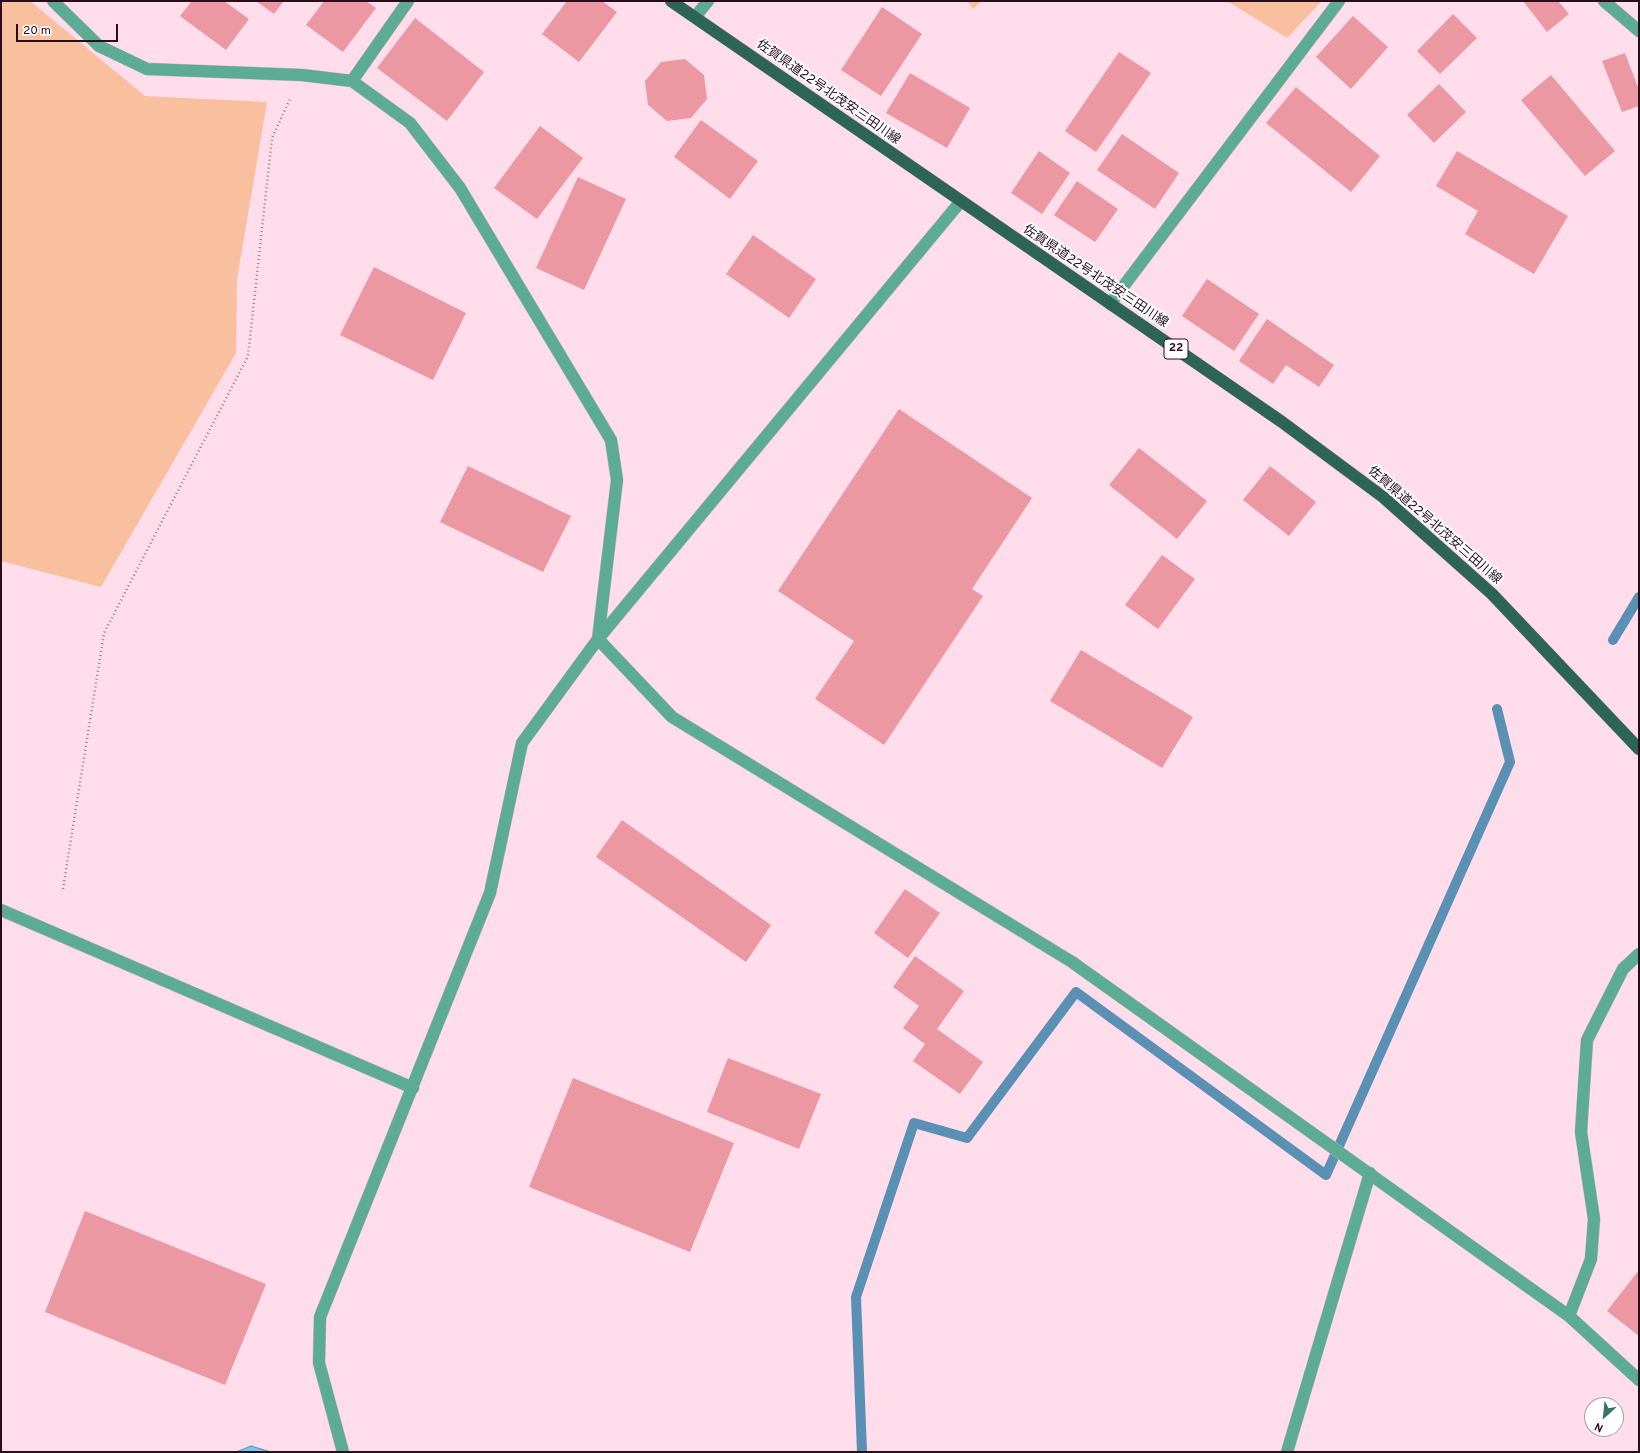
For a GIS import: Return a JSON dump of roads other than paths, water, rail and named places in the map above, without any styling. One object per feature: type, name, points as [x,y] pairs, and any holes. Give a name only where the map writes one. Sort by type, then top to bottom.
[{"type":"main road","name":"佐賀県道22号北茂安三田川線","points":[[671,1],[1282,422],[1383,497],[1492,594],[1639,749]]},
{"type":"street","points":[[53,1],[99,46],[147,69],[302,76],[352,81],[410,123],[460,188],[611,440],[617,480],[598,639]]},
{"type":"street","points":[[352,81],[408,1]]},
{"type":"street","points":[[695,18],[708,1]]},
{"type":"street","points":[[1110,304],[1339,1]]},
{"type":"street","points":[[1604,1],[1639,31]]},
{"type":"street","points":[[344,1452],[319,1363],[320,1317],[490,893],[522,743],[598,639],[961,201]]},
{"type":"street","points":[[598,639],[672,717],[1072,962],[1320,1137],[1569,1316],[1639,1380]]},
{"type":"street","points":[[1,910],[413,1088]]},
{"type":"street","points":[[1569,1316],[1591,1259],[1594,1219],[1581,1132],[1587,1040],[1623,969],[1639,954]]},
{"type":"street","points":[[1287,1452],[1370,1173]]},
{"type":"water","points":[[251,1446],[271,1452],[236,1452]]},
{"type":"waterway","points":[[1613,640],[1639,597]]},
{"type":"waterway","points":[[862,1452],[856,1297],[914,1123],[967,1138],[1076,992],[1326,1175],[1510,762],[1497,709]]}]
